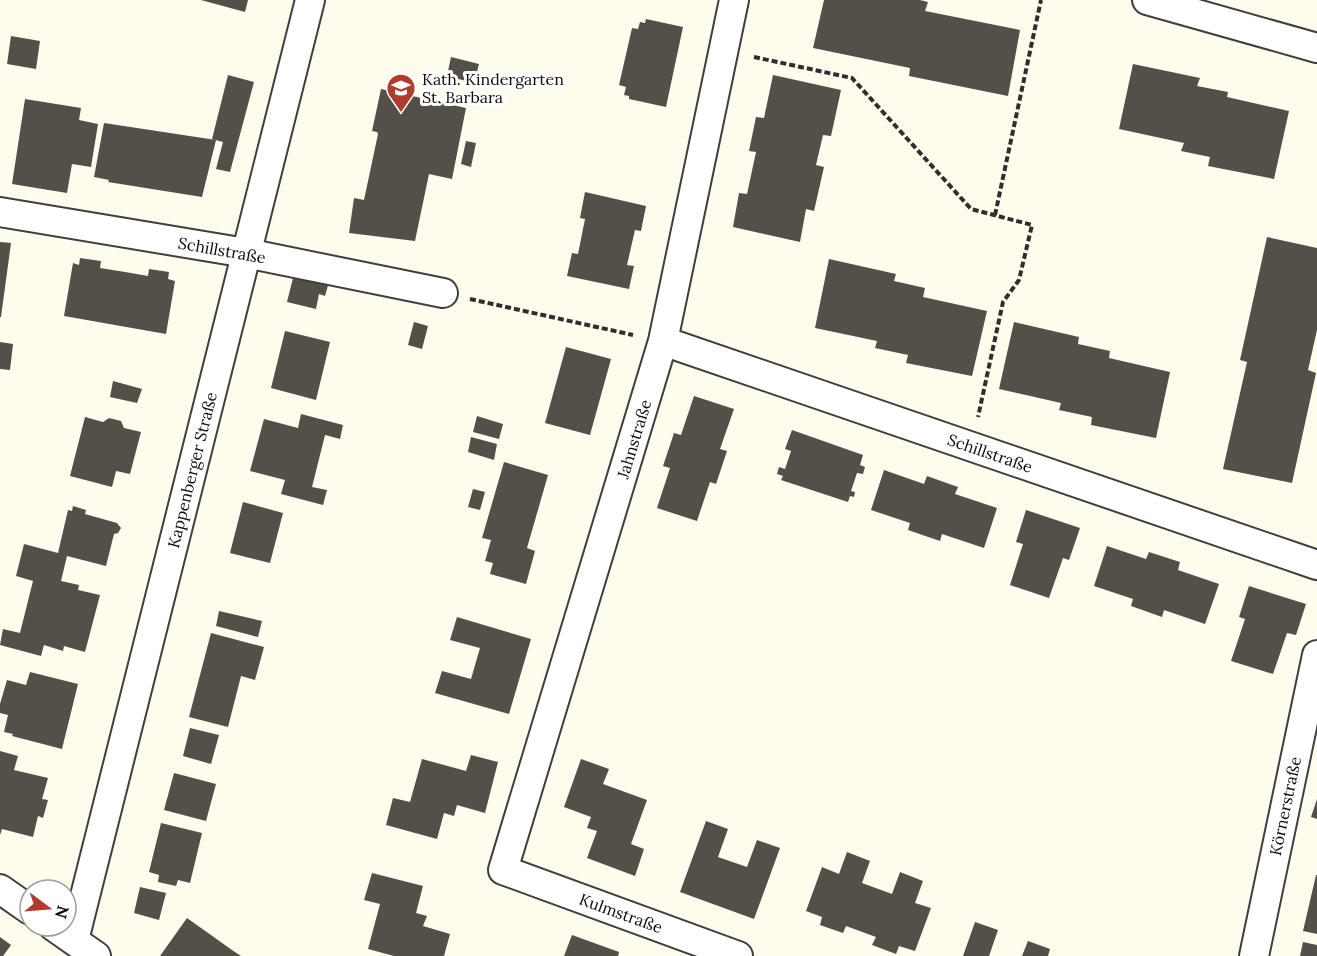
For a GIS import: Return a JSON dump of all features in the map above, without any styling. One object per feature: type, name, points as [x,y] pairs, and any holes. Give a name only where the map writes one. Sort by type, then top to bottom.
[{"type":"street","name":"Kappenberger Straße","points":[[74,941],[310,0]]},
{"type":"street","name":"Jahnstraße","points":[[503,870],[663,341],[734,0]]},
{"type":"street","points":[[1147,0],[1317,48]]},
{"type":"street","name":"Schillstraße","points":[[0,212],[246,253],[443,293]]},
{"type":"street","name":"Schillstraße","points":[[663,341],[1317,565]]},
{"type":"street","name":"Körnerstraße","points":[[1254,956],[1317,655]]},
{"type":"street","name":"Kulmstraße","points":[[503,870],[738,956]]},
{"type":"street","points":[[0,889],[18,902]]},
{"type":"path","points":[[995,215],[1041,0]]},
{"type":"path","points":[[724,51],[852,78],[970,209],[1032,225],[1019,280],[1003,302],[972,447]]},
{"type":"path","points":[[443,293],[663,341]]},
{"type":"building","points":[[201,0],[248,0],[245,12]]},
{"type":"building","points":[[824,0],[920,0],[928,2],[925,11],[1020,30],[1008,96],[909,76],[910,68],[813,48]]},
{"type":"building","points":[[646,19],[683,27],[666,107],[629,99],[629,96],[624,95],[626,87],[619,85],[632,28],[638,29],[640,22],[645,23]]},
{"type":"building","points":[[11,36],[40,41],[36,69],[7,64]]},
{"type":"building","points":[[451,57],[479,64],[474,83],[447,76]]},
{"type":"building","points":[[1133,64],[1200,78],[1197,86],[1228,92],[1227,97],[1289,111],[1274,179],[1208,166],[1210,157],[1181,151],[1184,143],[1119,129]]},
{"type":"building","points":[[228,75],[254,82],[230,172],[216,169],[223,142],[212,139]]},
{"type":"building","points":[[773,75],[841,90],[831,136],[823,135],[816,165],[824,167],[814,211],[806,209],[800,242],[733,227],[739,193],[747,194],[756,152],[749,151],[756,117],[764,118]]},
{"type":"building","points":[[381,89],[466,108],[452,179],[429,174],[415,241],[349,233],[354,198],[364,200],[378,134],[372,131]]},
{"type":"building","points":[[25,99],[81,108],[79,120],[98,124],[91,167],[72,164],[67,193],[12,184]]},
{"type":"building","points":[[104,123],[216,140],[202,197],[108,182],[109,180],[94,177]]},
{"type":"building","points":[[466,141],[476,143],[471,167],[461,164]]},
{"type":"building","points":[[585,192],[646,206],[641,231],[635,230],[627,265],[634,266],[629,289],[567,276],[572,253],[578,254],[585,219],[580,218]]},
{"type":"building","points":[[1267,237],[1317,248],[1317,330],[1308,370],[1316,373],[1292,483],[1223,469],[1247,362],[1240,360]]},
{"type":"building","points":[[0,242],[11,243],[1,317],[0,317]]},
{"type":"building","points":[[80,258],[101,261],[100,268],[148,276],[149,269],[169,272],[168,279],[175,281],[166,334],[64,316],[73,263],[79,265]]},
{"type":"building","points":[[829,259],[896,274],[894,281],[925,288],[923,297],[987,311],[972,376],[906,363],[908,355],[875,348],[877,341],[815,328]]},
{"type":"building","points":[[294,274],[329,282],[325,296],[319,294],[316,309],[287,302]]},
{"type":"building","points":[[414,322],[428,326],[422,349],[408,345]]},
{"type":"building","points":[[1014,322],[1079,337],[1078,344],[1110,351],[1109,358],[1170,372],[1156,438],[1091,425],[1092,417],[1059,410],[1061,403],[999,389]]},
{"type":"building","points":[[285,331],[330,342],[316,400],[271,388]]},
{"type":"building","points":[[0,342],[13,344],[10,370],[0,369]]},
{"type":"building","points":[[566,347],[611,359],[590,435],[545,423]]},
{"type":"building","points":[[113,381],[142,389],[137,403],[110,397]]},
{"type":"building","points":[[694,396],[734,409],[720,449],[727,451],[716,484],[710,482],[697,521],[657,508],[670,468],[663,466],[674,433],[681,435]]},
{"type":"building","points":[[301,414],[343,425],[340,439],[325,435],[312,487],[327,490],[323,505],[281,494],[285,480],[250,471],[264,419],[298,428]]},
{"type":"building","points":[[477,416],[503,424],[499,439],[473,432]]},
{"type":"building","points":[[85,417],[103,422],[109,418],[121,421],[124,428],[141,432],[130,474],[116,471],[112,487],[70,476]]},
{"type":"building","points":[[792,430],[863,455],[860,465],[865,467],[863,474],[857,473],[851,491],[855,492],[854,497],[850,496],[848,502],[781,480],[783,476],[777,474],[779,467],[785,469],[791,451],[785,449]]},
{"type":"building","points":[[471,437],[497,444],[494,460],[468,452]]},
{"type":"building","points":[[504,462],[548,475],[527,548],[535,551],[526,584],[490,574],[493,563],[485,561],[491,540],[482,538]]},
{"type":"building","points":[[884,470],[924,484],[927,476],[958,487],[955,494],[997,508],[984,548],[942,534],[940,541],[908,530],[910,523],[871,510]]},
{"type":"building","points":[[473,489],[485,492],[480,510],[468,507]]},
{"type":"building","points":[[243,502],[283,513],[270,563],[230,553]]},
{"type":"building","points":[[73,506],[86,510],[85,514],[117,523],[121,528],[118,533],[114,534],[106,566],[67,556],[61,581],[79,585],[78,590],[100,595],[85,652],[64,646],[63,651],[44,645],[41,656],[0,645],[3,629],[20,633],[33,581],[16,576],[24,544],[58,553],[68,510],[72,511]]},
{"type":"building","points":[[1026,510],[1080,528],[1069,560],[1063,558],[1049,598],[1010,585],[1023,544],[1016,542]]},
{"type":"building","points":[[1107,546],[1146,559],[1149,552],[1180,562],[1178,570],[1219,584],[1205,624],[1164,610],[1162,617],[1131,606],[1133,599],[1094,586]]},
{"type":"building","points":[[1249,586],[1306,604],[1296,635],[1287,633],[1273,674],[1231,661],[1245,619],[1239,617]]},
{"type":"building","points":[[219,611],[262,621],[258,637],[216,626]]},
{"type":"building","points":[[457,617],[531,639],[509,714],[435,693],[442,671],[471,679],[480,648],[450,640]]},
{"type":"building","points":[[211,633],[264,647],[255,680],[241,676],[228,727],[189,717]]},
{"type":"building","points":[[30,672],[78,684],[62,749],[4,732],[8,715],[0,713],[0,704],[7,680],[26,685]]},
{"type":"building","points":[[190,728],[219,735],[211,764],[183,756]]},
{"type":"building","points":[[0,751],[18,756],[14,770],[48,778],[42,799],[48,800],[43,818],[38,816],[33,837],[2,829],[0,835]]},
{"type":"building","points":[[471,755],[498,762],[485,813],[457,805],[454,816],[444,813],[437,839],[386,825],[393,798],[410,802],[422,759],[466,771]]},
{"type":"building","points":[[581,759],[609,769],[603,784],[647,800],[631,844],[644,849],[635,876],[587,858],[597,831],[587,828],[591,817],[564,807]]},
{"type":"building","points":[[174,773],[216,784],[206,821],[164,810]]},
{"type":"building","points":[[1317,799],[1317,819],[1311,817]]},
{"type":"building","points":[[706,821],[728,829],[718,857],[747,867],[757,840],[780,848],[754,919],[680,892]]},
{"type":"building","points":[[161,823],[202,833],[190,883],[178,880],[176,886],[158,882],[159,875],[149,872]]},
{"type":"building","points":[[847,852],[870,861],[862,883],[892,894],[900,872],[923,881],[915,903],[931,908],[915,951],[899,946],[896,954],[872,945],[876,937],[846,926],[843,933],[820,925],[822,917],[806,911],[822,867],[839,874]]},
{"type":"building","points":[[372,873],[423,886],[416,913],[427,916],[423,926],[450,934],[444,956],[394,956],[368,949],[380,904],[364,900]]},
{"type":"building","points":[[1317,875],[1317,934],[1303,931]]},
{"type":"building","points":[[140,887],[166,893],[159,920],[134,913]]},
{"type":"building","points":[[187,918],[232,950],[241,956],[160,956]]},
{"type":"building","points":[[975,922],[998,930],[989,956],[963,956]]},
{"type":"building","points":[[572,935],[619,952],[618,956],[564,956]]},
{"type":"building","points":[[0,937],[11,945],[3,956],[0,956]]},
{"type":"building","points":[[1028,941],[1050,949],[1048,956],[1022,956]]},
{"type":"building","points":[[1303,942],[1317,945],[1317,956],[1300,956]]},
{"type":"place","name":"Kath. Kindergarten St. Barbara","points":[[401,114]]}]
